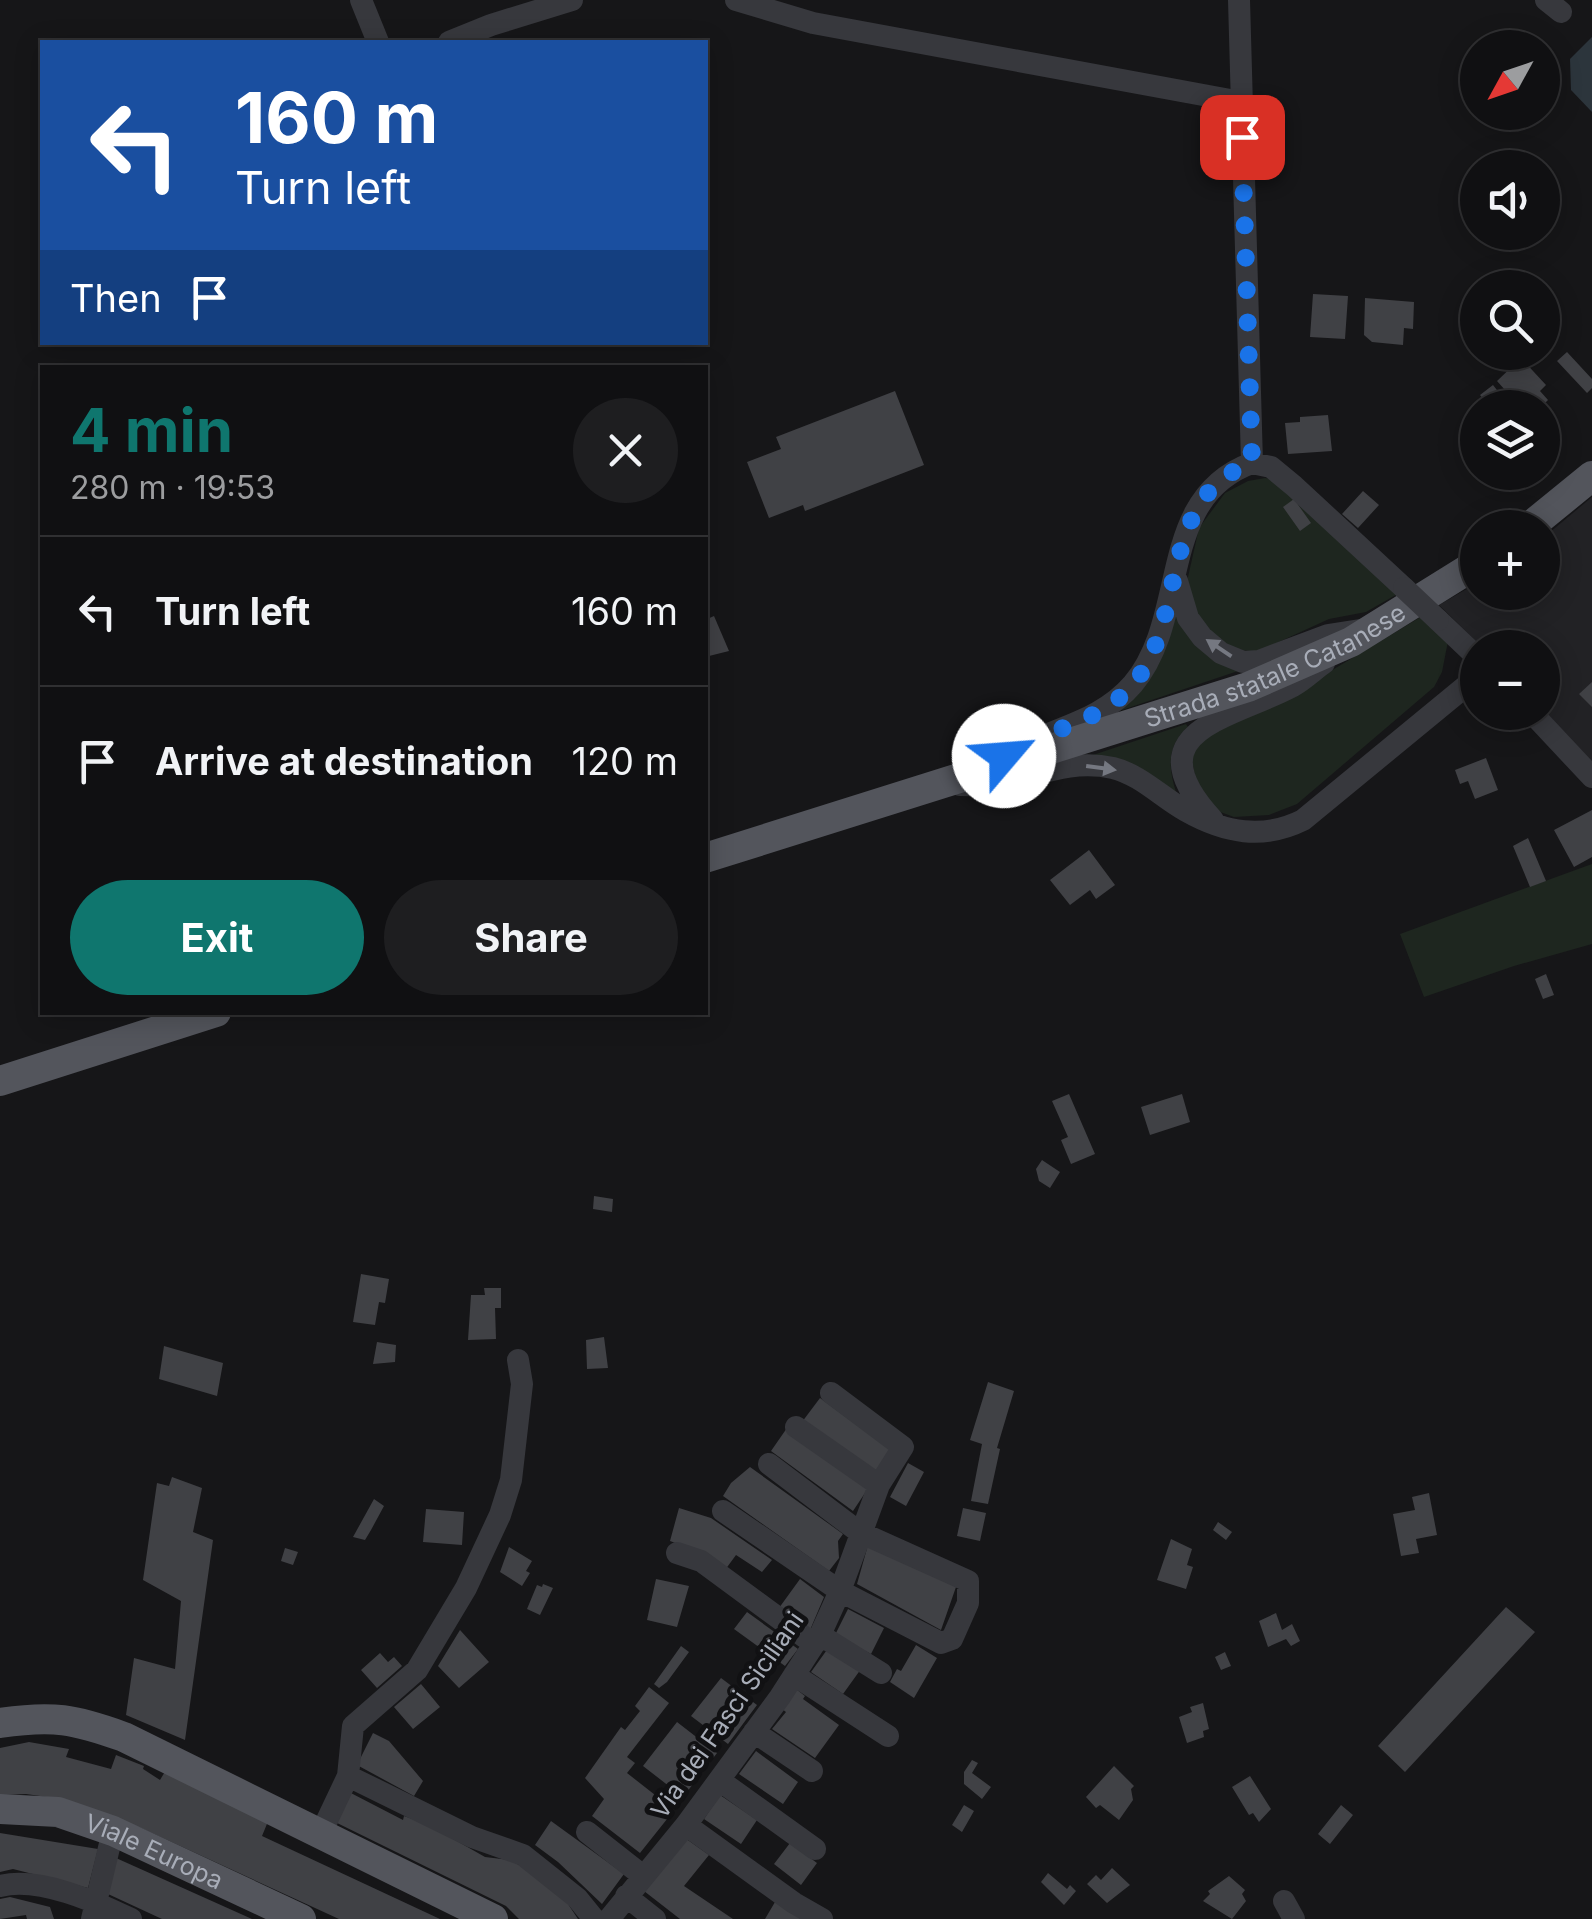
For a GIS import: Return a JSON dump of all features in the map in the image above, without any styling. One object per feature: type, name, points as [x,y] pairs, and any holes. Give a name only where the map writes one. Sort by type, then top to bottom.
[{"type":"main road","points":[[1550,510],[1592,476]]},
{"type":"main road","name":"Strada statale Catanese","points":[[711,856],[1248,687],[1364,635],[1460,574]]},
{"type":"main road","points":[[0,1081],[207,1015]]},
{"type":"main road","points":[[0,1724],[39,1717],[78,1720],[124,1737],[489,1916]]},
{"type":"main road","name":"Viale Europa","points":[[0,1808],[58,1812],[112,1832],[301,1919]]},
{"type":"street","points":[[361,0],[377,40]]},
{"type":"street","points":[[453,40],[572,0]]},
{"type":"street","points":[[736,0],[813,24],[1240,102]]},
{"type":"street","points":[[1239,0],[1252,463]]},
{"type":"street","points":[[982,771],[1025,742],[1080,723],[1116,701],[1135,681],[1152,654],[1189,521],[1217,482],[1252,463],[1270,466],[1282,476],[1460,641]]},
{"type":"street","points":[[1176,573],[1188,618],[1202,637],[1242,662],[1259,660],[1328,635],[1364,635]]},
{"type":"street","points":[[1219,826],[1187,789],[1182,770],[1189,742],[1218,716],[1294,685],[1364,635]]},
{"type":"street","points":[[936,785],[990,785],[1047,769],[1115,769],[1136,777],[1186,811],[1219,826],[1250,834],[1270,833],[1303,820],[1460,691]]},
{"type":"street","points":[[1547,730],[1592,777]]},
{"type":"street","points":[[321,1833],[348,1776],[353,1726],[418,1670],[466,1588],[500,1515],[511,1480],[522,1384],[518,1360]]},
{"type":"street","name":"Via dei Fasci Siciliani","points":[[609,1919],[686,1826],[817,1639],[840,1591],[879,1485],[903,1447],[831,1394]]},
{"type":"street","points":[[796,1426],[879,1485]]},
{"type":"street","points":[[723,1511],[840,1591],[941,1643],[952,1639],[968,1603],[968,1581],[859,1532],[769,1464]]},
{"type":"street","points":[[678,1553],[701,1561],[817,1639],[882,1673]]},
{"type":"street","points":[[794,1675],[888,1736]]},
{"type":"street","points":[[754,1732],[812,1772]]},
{"type":"street","points":[[348,1776],[472,1837],[523,1855],[577,1898],[594,1919]]},
{"type":"street","points":[[719,1780],[815,1849]]},
{"type":"street","points":[[686,1826],[794,1904],[822,1919]]},
{"type":"street","points":[[94,1911],[112,1832]]},
{"type":"street","points":[[588,1832],[643,1876]]},
{"type":"street","points":[[0,1886],[15,1882],[94,1911],[131,1919]]},
{"type":"street","points":[[626,1896],[655,1919]]},
{"type":"shaded area","points":[[1592,37],[1592,112],[1571,90],[1570,59]]},
{"type":"shaded area","points":[[1278,480],[1401,592],[1366,612],[1329,619],[1257,652],[1234,649],[1205,631],[1186,586],[1199,528],[1225,493],[1248,481]]},
{"type":"shaded area","points":[[1592,497],[1592,765],[1560,730],[1560,630],[1465,630],[1439,605],[1460,593],[1460,610],[1560,610],[1560,524]]},
{"type":"shaded area","points":[[1172,613],[1238,671],[1119,711]]},
{"type":"shaded area","points":[[1424,615],[1449,636],[1442,672],[1434,687],[1297,804],[1269,815],[1234,817],[1215,810],[1199,796],[1190,750],[1197,740],[1289,696]]},
{"type":"shaded area","points":[[1186,724],[1188,727],[1176,741],[1171,757],[1176,792],[1093,755]]},
{"type":"shaded area","points":[[1592,864],[1592,944],[1424,997],[1400,934]]},
{"type":"building","points":[[1313,294],[1348,296],[1345,339],[1310,337]]},
{"type":"building","points":[[1365,298],[1414,302],[1413,329],[1404,328],[1403,345],[1372,342],[1364,335]]},
{"type":"building","points":[[1567,352],[1592,379],[1592,388],[1587,393],[1560,364]]},
{"type":"building","points":[[1508,370],[1532,370],[1546,385],[1541,390],[1505,390],[1497,381]]},
{"type":"building","points":[[895,391],[924,465],[805,511],[803,505],[769,518],[747,462],[781,449],[776,437]]},
{"type":"building","points":[[1328,415],[1332,451],[1288,454],[1285,423],[1300,422],[1300,417]]},
{"type":"building","points":[[1363,491],[1379,505],[1358,528],[1342,514]]},
{"type":"building","points":[[1294,499],[1311,523],[1300,531],[1283,507]]},
{"type":"building","points":[[714,616],[729,651],[708,656],[708,619]]},
{"type":"building","points":[[1592,682],[1592,707],[1579,694]]},
{"type":"building","points":[[1486,758],[1498,790],[1475,799],[1468,781],[1460,784],[1455,770]]},
{"type":"building","points":[[1592,810],[1592,857],[1574,867],[1554,830]]},
{"type":"building","points":[[1528,838],[1546,881],[1530,887],[1513,846]]},
{"type":"building","points":[[1089,850],[1115,885],[1096,899],[1090,890],[1070,905],[1050,880]]},
{"type":"building","points":[[1546,974],[1554,995],[1543,999],[1535,979]]},
{"type":"building","points":[[1069,1094],[1095,1154],[1071,1164],[1061,1140],[1068,1137],[1052,1101]]},
{"type":"building","points":[[1182,1094],[1190,1122],[1150,1135],[1141,1107]]},
{"type":"building","points":[[1042,1160],[1060,1172],[1050,1188],[1039,1181],[1036,1169]]},
{"type":"building","points":[[594,1196],[613,1199],[612,1212],[593,1209]]},
{"type":"building","points":[[361,1274],[389,1279],[385,1303],[379,1302],[375,1325],[353,1322]]},
{"type":"building","points":[[484,1288],[501,1288],[501,1308],[495,1308],[496,1339],[468,1340],[471,1295],[485,1295]]},
{"type":"building","points":[[604,1337],[608,1368],[587,1369],[586,1340]]},
{"type":"building","points":[[377,1342],[396,1345],[395,1362],[373,1364]]},
{"type":"building","points":[[164,1346],[223,1363],[217,1396],[159,1379]]},
{"type":"building","points":[[988,1382],[1014,1391],[997,1448],[1000,1449],[988,1504],[971,1501],[982,1444],[970,1440]]},
{"type":"building","points":[[820,1398],[892,1451],[878,1475],[802,1422]]},
{"type":"building","points":[[787,1428],[869,1487],[853,1511],[771,1451]]},
{"type":"building","points":[[908,1463],[924,1472],[906,1506],[890,1497]]},
{"type":"building","points":[[750,1467],[843,1534],[838,1541],[839,1558],[829,1571],[723,1496],[731,1483]]},
{"type":"building","points":[[172,1477],[202,1488],[193,1532],[213,1540],[185,1740],[126,1715],[134,1658],[175,1669],[181,1601],[143,1580],[157,1483],[169,1486]]},
{"type":"building","points":[[1429,1493],[1437,1535],[1416,1539],[1419,1553],[1401,1556],[1393,1514],[1415,1510],[1412,1497]]},
{"type":"building","points":[[374,1499],[384,1506],[371,1530],[365,1540],[353,1537]]},
{"type":"building","points":[[679,1508],[711,1518],[772,1560],[762,1572],[736,1555],[725,1570],[700,1552],[670,1541]]},
{"type":"building","points":[[963,1508],[986,1513],[980,1541],[957,1536]]},
{"type":"building","points":[[426,1509],[464,1512],[462,1545],[423,1542]]},
{"type":"building","points":[[1218,1522],[1232,1532],[1226,1540],[1213,1530]]},
{"type":"building","points":[[1171,1539],[1192,1549],[1187,1565],[1193,1567],[1186,1589],[1157,1580]]},
{"type":"building","points":[[868,1545],[956,1587],[941,1630],[857,1584]]},
{"type":"building","points":[[509,1547],[532,1561],[522,1586],[500,1572]]},
{"type":"building","points":[[285,1548],[298,1552],[293,1565],[281,1561]]},
{"type":"building","points":[[656,1579],[689,1586],[677,1627],[647,1620]]},
{"type":"building","points":[[800,1579],[824,1597],[810,1630],[779,1608]]},
{"type":"building","points":[[537,1585],[553,1588],[540,1615],[527,1609]]},
{"type":"building","points":[[1506,1607],[1535,1632],[1405,1772],[1378,1746]]},
{"type":"building","points":[[848,1609],[884,1628],[871,1654],[835,1635]]},
{"type":"building","points":[[747,1612],[798,1649],[785,1666],[734,1629]]},
{"type":"building","points":[[1276,1613],[1282,1630],[1292,1624],[1300,1641],[1291,1646],[1286,1639],[1268,1647],[1259,1621]]},
{"type":"building","points":[[460,1630],[489,1662],[459,1688],[438,1666]]},
{"type":"building","points":[[916,1645],[937,1658],[914,1698],[890,1682]]},
{"type":"building","points":[[681,1646],[689,1652],[659,1688],[654,1684]]},
{"type":"building","points":[[829,1647],[861,1669],[843,1694],[811,1672]]},
{"type":"building","points":[[1225,1652],[1231,1666],[1221,1670],[1215,1657]]},
{"type":"building","points":[[380,1653],[388,1662],[394,1657],[402,1666],[377,1688],[361,1670]]},
{"type":"building","points":[[721,1678],[757,1705],[728,1744],[691,1716]]},
{"type":"building","points":[[421,1684],[440,1707],[413,1729],[394,1707]]},
{"type":"building","points":[[649,1687],[669,1703],[627,1757],[635,1763],[627,1773],[664,1802],[670,1796],[679,1804],[640,1853],[592,1816],[604,1799],[585,1778],[621,1727],[625,1730],[640,1711],[635,1706]]},
{"type":"building","points":[[796,1689],[805,1696],[803,1699],[839,1725],[815,1758],[772,1729],[786,1712],[782,1709]]},
{"type":"building","points":[[1203,1703],[1209,1729],[1203,1731],[1204,1737],[1187,1743],[1179,1717],[1192,1712],[1190,1707]]},
{"type":"building","points":[[677,1722],[717,1753],[683,1797],[643,1766]]},
{"type":"building","points":[[373,1733],[389,1741],[423,1781],[414,1796],[357,1765]]},
{"type":"building","points":[[29,1742],[69,1749],[66,1757],[111,1769],[116,1755],[144,1766],[160,1780],[166,1770],[269,1819],[262,1836],[440,1919],[339,1919],[141,1828],[61,1799],[0,1795],[0,1748]]},
{"type":"building","points":[[756,1751],[798,1782],[783,1804],[739,1774]]},
{"type":"building","points":[[972,1760],[978,1763],[972,1773],[991,1787],[982,1799],[964,1784],[964,1772]]},
{"type":"building","points":[[1114,1766],[1134,1786],[1133,1800],[1119,1820],[1100,1805],[1096,1808],[1086,1797]]},
{"type":"building","points":[[1250,1776],[1271,1809],[1259,1822],[1253,1813],[1249,1815],[1232,1787]]},
{"type":"building","points":[[347,1791],[403,1820],[404,1816],[427,1824],[485,1857],[510,1860],[562,1895],[578,1919],[519,1919],[506,1906],[333,1821]]},
{"type":"building","points":[[720,1795],[757,1820],[741,1844],[704,1819]]},
{"type":"building","points":[[964,1805],[974,1811],[962,1832],[952,1825]]},
{"type":"building","points":[[1341,1805],[1353,1815],[1330,1844],[1318,1834]]},
{"type":"building","points":[[551,1821],[624,1874],[602,1904],[535,1845]]},
{"type":"building","points":[[0,1833],[98,1849],[88,1888],[13,1869],[0,1872]]},
{"type":"building","points":[[685,1838],[709,1855],[684,1886],[733,1919],[680,1919],[644,1891]]},
{"type":"building","points":[[790,1843],[817,1863],[801,1885],[774,1864]]},
{"type":"building","points":[[116,1858],[252,1919],[162,1919],[108,1894]]},
{"type":"building","points":[[1112,1868],[1130,1885],[1107,1903],[1087,1884],[1096,1875],[1101,1880]]},
{"type":"building","points":[[1048,1873],[1067,1889],[1070,1885],[1076,1891],[1064,1905],[1041,1882]]},
{"type":"building","points":[[1229,1876],[1245,1890],[1242,1894],[1246,1901],[1232,1919],[1203,1901],[1210,1894],[1208,1891]]},
{"type":"building","points":[[10,1897],[50,1907],[54,1919],[27,1919],[26,1915],[0,1919],[0,1899]]},
{"type":"building","points":[[775,1902],[809,1919],[765,1919]]},
{"type":"route","points":[[1004,756],[1025,742],[1095,716],[1135,681],[1163,626],[1189,521],[1217,482],[1252,463],[1242,137]]}]
